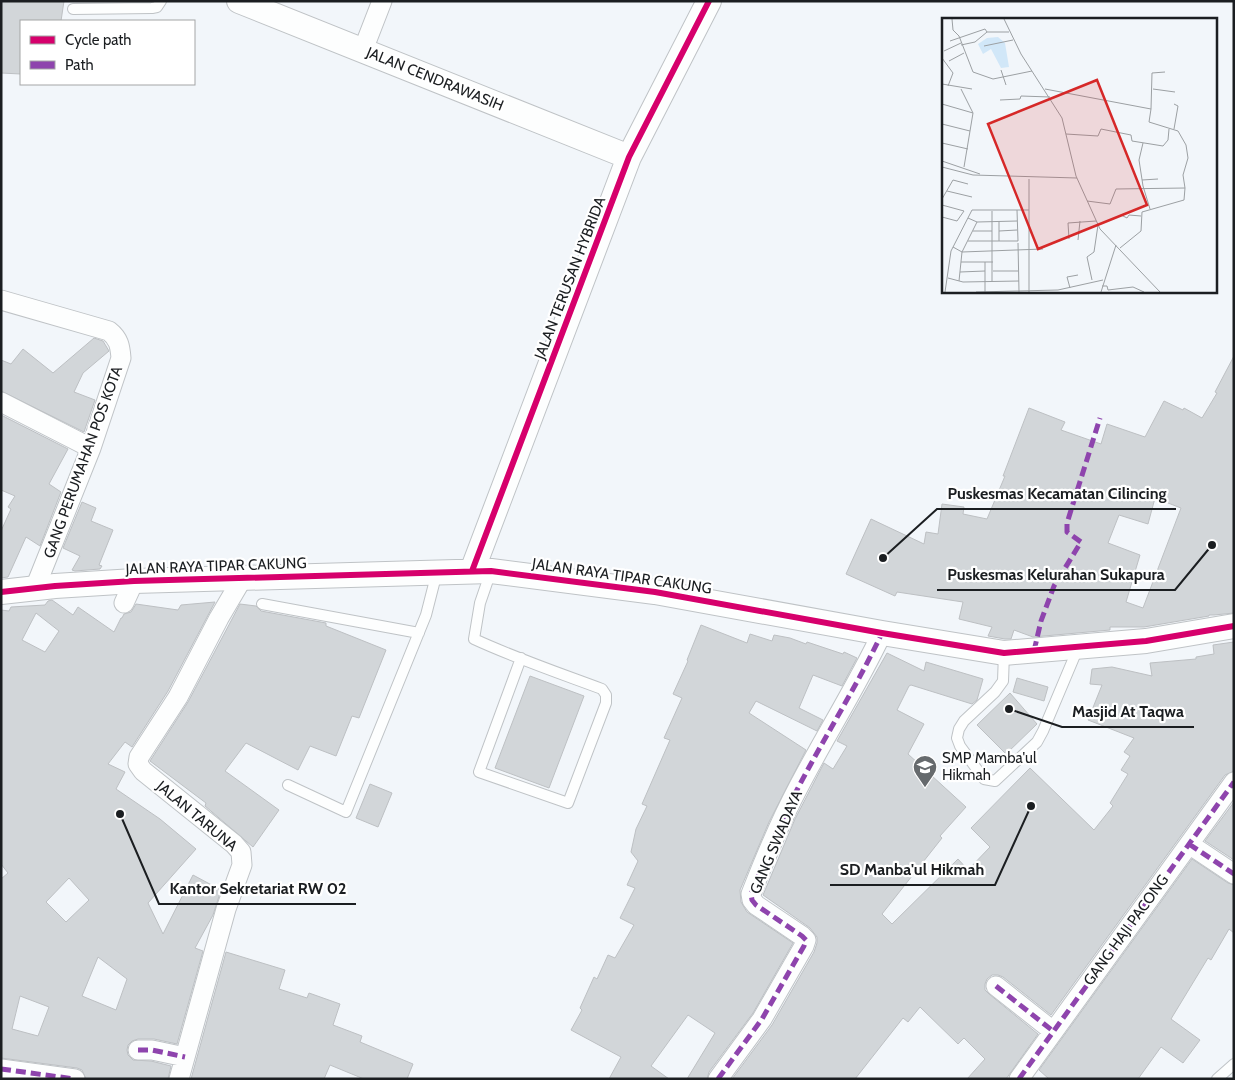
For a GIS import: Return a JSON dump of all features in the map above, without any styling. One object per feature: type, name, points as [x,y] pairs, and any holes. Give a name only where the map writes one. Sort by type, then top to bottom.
[{"type":"street","name":"JALAN CENDRAWASIH","points":[[240,1],[629,157]]},
{"type":"street","points":[[363,50],[382,1]]},
{"type":"street","name":"JALAN TERUSAN HYBRIDA","points":[[481,571],[629,157],[709,1]]},
{"type":"street","name":"GANG PERUMAHAN POS KOTA","points":[[1,300],[109,331],[120,343],[121,358],[91,448],[35,588]]},
{"type":"street","points":[[1,402],[91,448]]},
{"type":"street","name":"JALAN RAYA TIPAR CAKUNG","points":[[1,592],[134,581],[481,571],[654,592],[1004,653],[1146,641],[1234,626]]},
{"type":"street","name":"JALAN TARUNA","points":[[179,1079],[226,909],[242,865],[241,852],[234,844],[143,771],[138,764],[139,756],[178,697],[219,618],[242,579]]},
{"type":"street","points":[[124,603],[134,581]]},
{"type":"street","name":"GANG SWADAYA","points":[[718,1079],[762,1019],[804,946],[806,940],[802,936],[756,905],[752,900],[751,894],[797,790],[882,633]]},
{"type":"street","name":"GANG HAJI PACONG","points":[[1019,1079],[1234,782]]},
{"type":"street","points":[[1189,844],[1234,874]]},
{"type":"street","points":[[996,986],[1053,1031]]},
{"type":"street","points":[[138,1050],[152,1050],[184,1057]]},
{"type":"street","points":[[1,1069],[76,1079]]},
{"type":"lane","points":[[73,9],[102,5],[152,8],[157,7],[161,1]]},
{"type":"lane","points":[[481,571],[480,603],[474,639],[602,689],[606,695],[606,702],[568,803],[479,772],[522,658]]},
{"type":"lane","points":[[288,785],[346,812],[426,615],[437,572]]},
{"type":"lane","points":[[262,604],[419,633]]},
{"type":"lane","points":[[1004,653],[1002,681],[995,692],[964,721],[959,729],[957,738],[960,746],[984,779],[992,782],[996,781],[1037,742],[1079,647]]},
{"type":"lane","points":[[1216,1079],[1234,1064]]},
{"type":"building","points":[[1,1],[64,1],[61,20],[20,20],[20,74],[1,73]]},
{"type":"building","points":[[94,338],[103,341],[109,351],[83,373],[74,392],[95,400],[84,432],[1,391],[1,360],[11,364],[23,349],[53,373]]},
{"type":"building","points":[[1234,356],[1234,613],[1209,615],[1144,627],[1110,627],[1110,630],[1033,637],[1014,630],[1011,639],[1005,639],[988,636],[992,627],[959,619],[963,602],[897,592],[895,596],[846,574],[871,519],[924,544],[926,532],[938,534],[942,504],[964,507],[963,514],[987,519],[1005,476],[1003,476],[1029,408],[1065,422],[1061,430],[1101,444],[1107,424],[1145,437],[1164,401],[1183,410],[1184,408],[1202,418],[1217,393],[1215,392]],"holes":[[[1155,498],[1181,508],[1143,608],[1126,602],[1140,555],[1108,543],[1119,515],[1148,524]]]},
{"type":"building","points":[[1,415],[68,449],[49,484],[61,492],[40,546],[26,537],[8,577],[1,578],[1,531],[11,509],[8,507],[15,496],[1,490]]},
{"type":"building","points":[[82,502],[96,508],[91,521],[113,530],[99,565],[102,566],[100,569],[72,570],[80,556],[63,548]]},
{"type":"building","points":[[52,600],[73,615],[78,607],[114,632],[124,614],[131,612],[136,604],[178,610],[181,605],[215,602],[168,691],[132,747],[125,742],[108,764],[125,772],[116,789],[160,819],[196,849],[148,903],[163,934],[193,875],[221,890],[213,915],[195,948],[203,951],[177,1044],[154,1039],[138,1039],[128,1045],[128,1055],[133,1060],[151,1061],[171,1066],[168,1079],[86,1079],[82,1070],[77,1068],[1,1058],[1,879],[8,873],[1,864],[1,610],[9,611],[11,607],[45,605],[48,601]],"holes":[[[36,613],[59,631],[45,652],[22,640]],[[69,878],[89,900],[66,922],[46,902]],[[98,957],[127,979],[116,1010],[82,996]],[[20,996],[49,1007],[38,1036],[12,1029]]]},
{"type":"building","points":[[240,604],[256,606],[261,611],[326,623],[326,626],[386,650],[359,718],[352,716],[336,756],[310,746],[298,770],[246,743],[225,771],[279,810],[253,847],[205,806],[206,803],[150,761],[188,702]]},
{"type":"building","points":[[701,625],[747,643],[750,634],[772,641],[774,635],[806,644],[807,642],[843,654],[844,652],[857,658],[842,686],[813,675],[799,708],[823,720],[817,731],[756,701],[749,713],[806,750],[769,822],[740,890],[741,902],[747,912],[793,943],[753,1013],[709,1072],[707,1079],[687,1079],[715,1033],[688,1015],[651,1066],[669,1079],[609,1079],[621,1057],[571,1030],[582,1010],[580,1008],[594,977],[597,979],[608,955],[615,958],[634,925],[620,918],[635,888],[627,885],[638,861],[631,852],[636,829],[647,806],[642,804],[670,740],[664,738],[682,698],[673,694]]},
{"type":"building","points":[[1234,642],[1234,771],[1225,775],[1051,1015],[1003,977],[992,975],[987,979],[985,990],[1038,1034],[1006,1079],[967,1079],[985,1059],[964,1038],[958,1044],[920,1007],[908,1022],[903,1018],[855,1079],[732,1079],[772,1025],[814,952],[817,943],[817,937],[810,928],[763,895],[795,819],[824,763],[833,769],[847,746],[837,741],[887,653],[924,671],[926,662],[983,679],[977,700],[972,704],[911,685],[897,710],[924,724],[908,754],[966,807],[940,836],[942,838],[882,914],[892,924],[958,859],[968,870],[990,847],[971,828],[1030,768],[1094,830],[1113,806],[1110,803],[1128,774],[1121,770],[1130,756],[1124,752],[1134,738],[1088,720],[1102,685],[1090,684],[1092,669],[1112,667],[1152,676],[1150,663],[1196,659],[1196,657],[1214,654],[1213,645]]},
{"type":"building","points":[[530,676],[584,696],[549,788],[495,768]]},
{"type":"building","points":[[1017,678],[1048,687],[1044,701],[1013,692]]},
{"type":"building","points":[[1010,693],[1037,724],[1006,754],[977,725]]},
{"type":"building","points":[[370,784],[392,793],[378,827],[356,818]]},
{"type":"building","points":[[1234,802],[1234,860],[1205,841]]},
{"type":"building","points":[[1192,859],[1234,885],[1234,933],[1229,929],[1211,960],[1208,958],[1171,1019],[1200,1040],[1183,1063],[1161,1047],[1138,1079],[1049,1079],[1039,1070]]},
{"type":"building","points":[[226,952],[285,970],[279,989],[307,998],[309,993],[340,1004],[333,1025],[362,1036],[360,1042],[413,1064],[407,1079],[364,1079],[330,1065],[324,1079],[191,1079]]},
{"type":"marked path","points":[[1034,651],[1041,621],[1054,586],[1081,542],[1067,532],[1067,523],[1100,418]]},
{"type":"marked path","points":[[718,1079],[762,1019],[804,946],[806,940],[802,936],[756,905],[752,900],[751,894],[791,801],[882,633]]},
{"type":"marked path","points":[[1019,1079],[1234,782]]},
{"type":"marked path","points":[[1189,844],[1234,874]]},
{"type":"marked path","points":[[996,986],[1053,1031]]},
{"type":"marked path","points":[[138,1050],[152,1050],[185,1057]]},
{"type":"marked path","points":[[1,1069],[75,1079]]},
{"type":"cycle path","points":[[472,571],[629,157],[709,1]]},
{"type":"cycle path","points":[[1,592],[55,586],[134,581],[491,571],[655,592],[1004,653],[1146,641],[1234,626]]},
{"type":"place","name":"Puskesmas Kelurahan Sukapura","points":[[1212,545]]},
{"type":"place","name":"Puskesmas Kecamatan Cilincing","points":[[883,558]]},
{"type":"place","name":"Masjid At Taqwa","points":[[1009,709]]},
{"type":"place","name":"SMP Mamba'ul Hikmah","points":[[925,788]]},
{"type":"place","name":"SD Manba'ul Hikmah","points":[[1031,806]]},
{"type":"place","name":"Kantor Sekretariat RW 02","points":[[120,814]]}]
